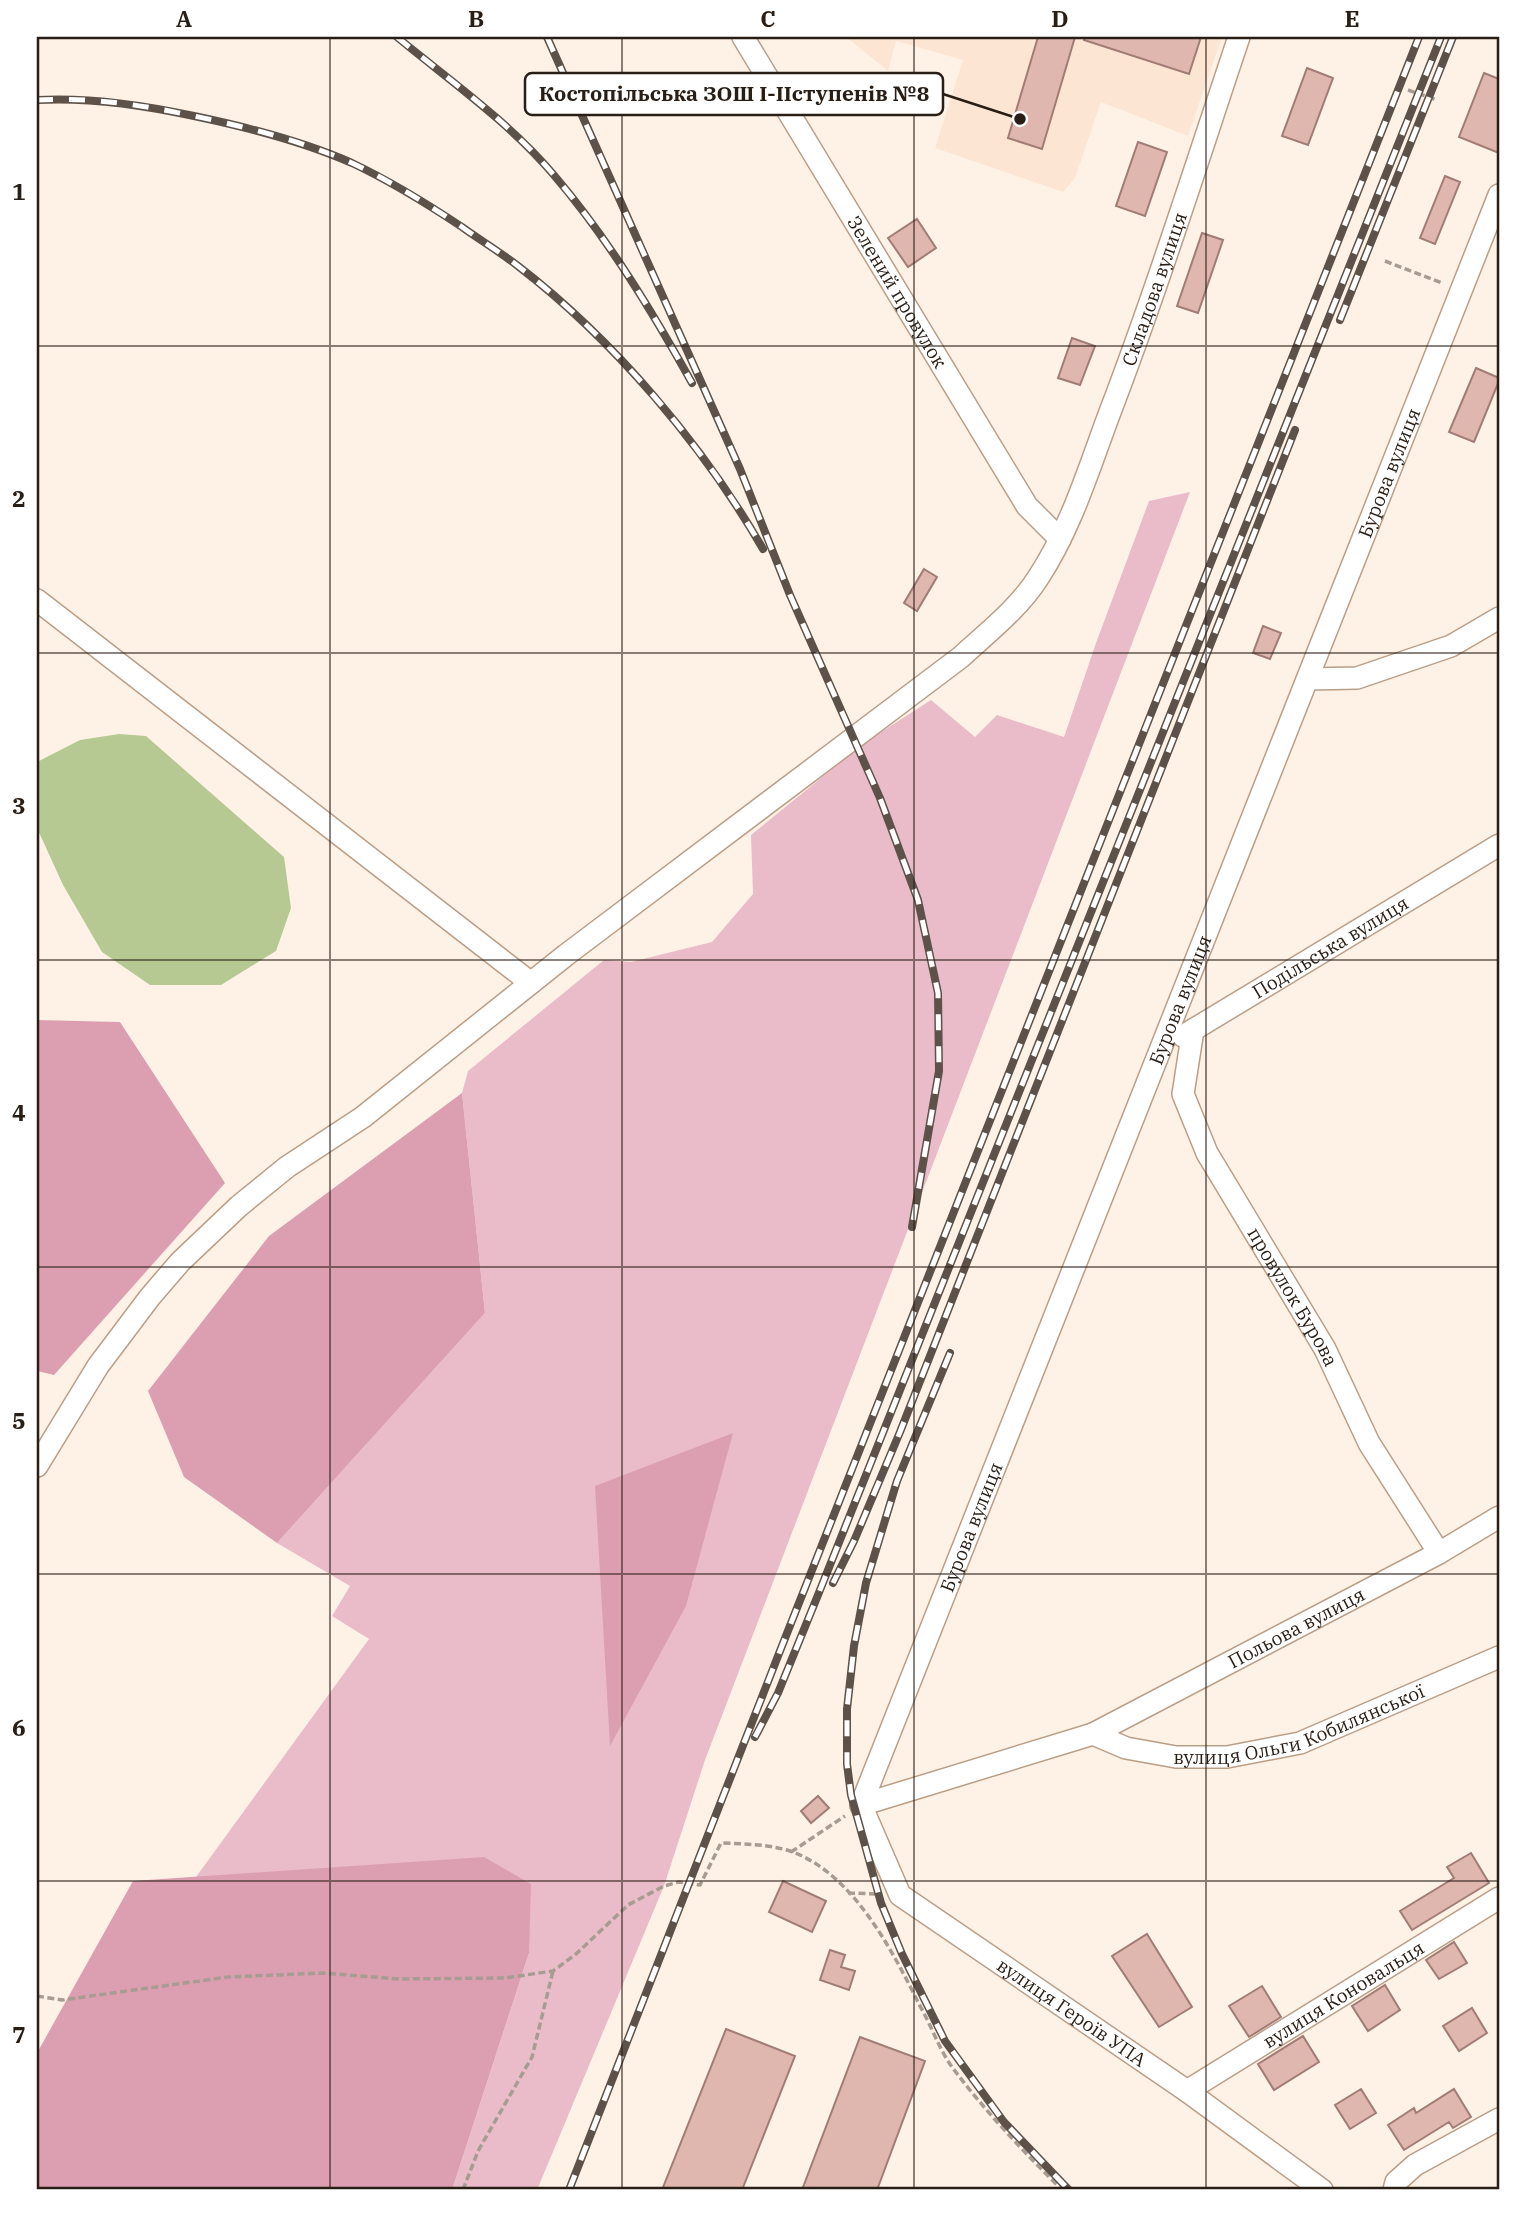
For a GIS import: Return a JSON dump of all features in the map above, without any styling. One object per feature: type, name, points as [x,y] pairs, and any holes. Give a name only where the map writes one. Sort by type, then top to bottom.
[{"type":"street","name":"Зелений провулок","points":[[743,37],[1027,506],[1060,539]]},
{"type":"street","name":"Складова вулиця","points":[[37,1466],[98,1366],[149,1297],[180,1262],[239,1206],[277,1175],[363,1117],[531,983],[961,657],[1015,608],[1038,578],[1060,539],[1076,502],[1136,344],[1239,37]]},
{"type":"street","name":"Бурова вулиця","points":[[861,1805],[1499,195]]},
{"type":"street","points":[[37,600],[531,983]]},
{"type":"street","points":[[1308,679],[1357,678],[1451,646],[1499,618]]},
{"type":"street","name":"Подільська вулиця","points":[[1161,1049],[1499,845]]},
{"type":"street","name":"провулок Бурова","points":[[1194,1030],[1183,1094],[1207,1153],[1325,1349],[1369,1443],[1439,1553]]},
{"type":"street","name":"Польова вулиця","points":[[861,1805],[1093,1734],[1439,1553],[1499,1517]]},
{"type":"street","name":"вулиця Ольги Кобилянської","points":[[1093,1734],[1126,1748],[1176,1757],[1227,1757],[1300,1743],[1499,1657]]},
{"type":"street","points":[[861,1805],[901,1895]]},
{"type":"street","name":"вулиця Героїв УПА","points":[[901,1895],[1187,2091],[1322,2190]]},
{"type":"street","name":"вулиця Коновальця","points":[[1187,2091],[1499,1898]]},
{"type":"street","points":[[1394,2190],[1396,2182],[1415,2165],[1499,2119]]},
{"type":"path","points":[[1408,90],[1437,100]]},
{"type":"path","points":[[1385,261],[1461,291]]},
{"type":"path","points":[[791,1852],[861,1805]]},
{"type":"path","points":[[37,1996],[62,2000],[228,1978],[296,1974],[323,1973],[399,1979],[505,1979],[553,1971],[576,1954],[628,1905],[664,1886],[679,1882],[701,1885],[721,1843],[760,1844],[791,1852],[831,1874],[848,1893],[891,1949],[951,2065],[1027,2155],[1062,2190]]},
{"type":"path","points":[[848,1893],[901,1895]]},
{"type":"path","points":[[463,2190],[478,2151],[532,2057],[553,1971]]},
{"type":"shaded area","points":[[846,37],[1222,37],[1188,136],[1101,102],[1075,178],[1063,192],[935,148],[963,60],[896,41],[888,71]]},
{"type":"shaded area","points":[[1190,492],[705,1760],[664,1886],[537,2190],[452,2190],[529,1953],[196,1877],[369,1639],[332,1616],[350,1586],[277,1543],[485,1313],[462,1093],[468,1071],[604,960],[631,962],[712,942],[753,894],[751,835],[864,743],[931,700],[975,737],[997,715],[1064,737],[1149,501]]},
{"type":"shaded area","points":[[119,734],[146,736],[284,857],[291,908],[276,951],[221,985],[150,985],[102,952],[63,885],[37,828],[37,762],[80,740]]},
{"type":"shaded area","points":[[37,1020],[120,1022],[225,1183],[54,1375],[37,1371]]},
{"type":"shaded area","points":[[462,1093],[485,1313],[277,1543],[184,1477],[148,1391],[269,1236]]},
{"type":"shaded area","points":[[733,1433],[686,1606],[610,1746],[595,1486]]},
{"type":"shaded area","points":[[484,1857],[531,1884],[529,1953],[452,2190],[37,2190],[37,2053],[133,1881]]},
{"type":"building","points":[[1038,37],[1075,37],[1042,149],[1008,138]]},
{"type":"building","points":[[1084,37],[1201,37],[1189,74],[1084,40]]},
{"type":"building","points":[[1307,68],[1333,78],[1308,145],[1282,136]]},
{"type":"building","points":[[1484,73],[1499,79],[1499,153],[1459,137]]},
{"type":"building","points":[[1138,142],[1167,152],[1145,216],[1116,206]]},
{"type":"building","points":[[1445,176],[1460,182],[1435,244],[1420,238]]},
{"type":"building","points":[[917,219],[936,248],[908,267],[888,238]]},
{"type":"building","points":[[1202,233],[1223,240],[1198,313],[1177,306]]},
{"type":"building","points":[[1072,338],[1095,346],[1080,385],[1058,378]]},
{"type":"building","points":[[1476,368],[1499,378],[1499,381],[1474,442],[1449,432]]},
{"type":"building","points":[[924,569],[937,577],[917,611],[904,603]]},
{"type":"building","points":[[1263,626],[1281,633],[1270,659],[1253,653]]},
{"type":"building","points":[[818,1796],[829,1808],[811,1823],[801,1811]]},
{"type":"building","points":[[1471,1853],[1489,1883],[1412,1930],[1400,1911],[1454,1878],[1447,1867]]},
{"type":"building","points":[[783,1881],[826,1901],[812,1932],[769,1912]]},
{"type":"building","points":[[1147,1934],[1192,2007],[1159,2027],[1112,1956]]},
{"type":"building","points":[[1454,1942],[1467,1963],[1439,1979],[1426,1960]]},
{"type":"building","points":[[830,1950],[845,1955],[841,1967],[855,1971],[849,1990],[820,1980]]},
{"type":"building","points":[[1385,1985],[1400,2010],[1368,2031],[1352,2006]]},
{"type":"building","points":[[1262,1986],[1281,2017],[1249,2037],[1229,2006]]},
{"type":"building","points":[[1472,2008],[1487,2033],[1459,2051],[1443,2026]]},
{"type":"building","points":[[726,2029],[795,2056],[742,2190],[662,2190]]},
{"type":"building","points":[[1303,2036],[1319,2062],[1274,2090],[1258,2064]]},
{"type":"building","points":[[860,2037],[925,2061],[877,2190],[802,2190]]},
{"type":"building","points":[[1361,2089],[1376,2113],[1350,2129],[1335,2105]]},
{"type":"building","points":[[1454,2089],[1471,2117],[1453,2128],[1449,2122],[1404,2150],[1388,2125],[1414,2108],[1416,2113]]},
{"type":"railway","points":[[397,37],[498,119],[553,174],[628,275],[692,383]]},
{"type":"railway","points":[[547,37],[740,469],[790,595],[880,798],[918,900],[938,993],[939,1071],[912,1227]]},
{"type":"railway","points":[[569,2190],[1419,37]]},
{"type":"railway","points":[[755,1737],[778,1693],[818,1595],[1441,37]]},
{"type":"railway","points":[[1340,320],[1453,37]]},
{"type":"railway","points":[[37,100],[136,105],[254,130],[294,141],[352,163],[421,201],[518,266],[554,295],[622,361],[654,396],[713,471],[763,549]]},
{"type":"railway","points":[[833,1583],[854,1541],[900,1432],[1295,430]]},
{"type":"railway","points":[[950,1353],[897,1481],[866,1583],[854,1646],[847,1709],[847,1764],[851,1795],[881,1903],[902,1954],[945,2041],[1004,2122],[1069,2190]]},
{"type":"place","name":"Костопільська ЗОШ І-ІІступенів №8","points":[[1020,119]]}]
